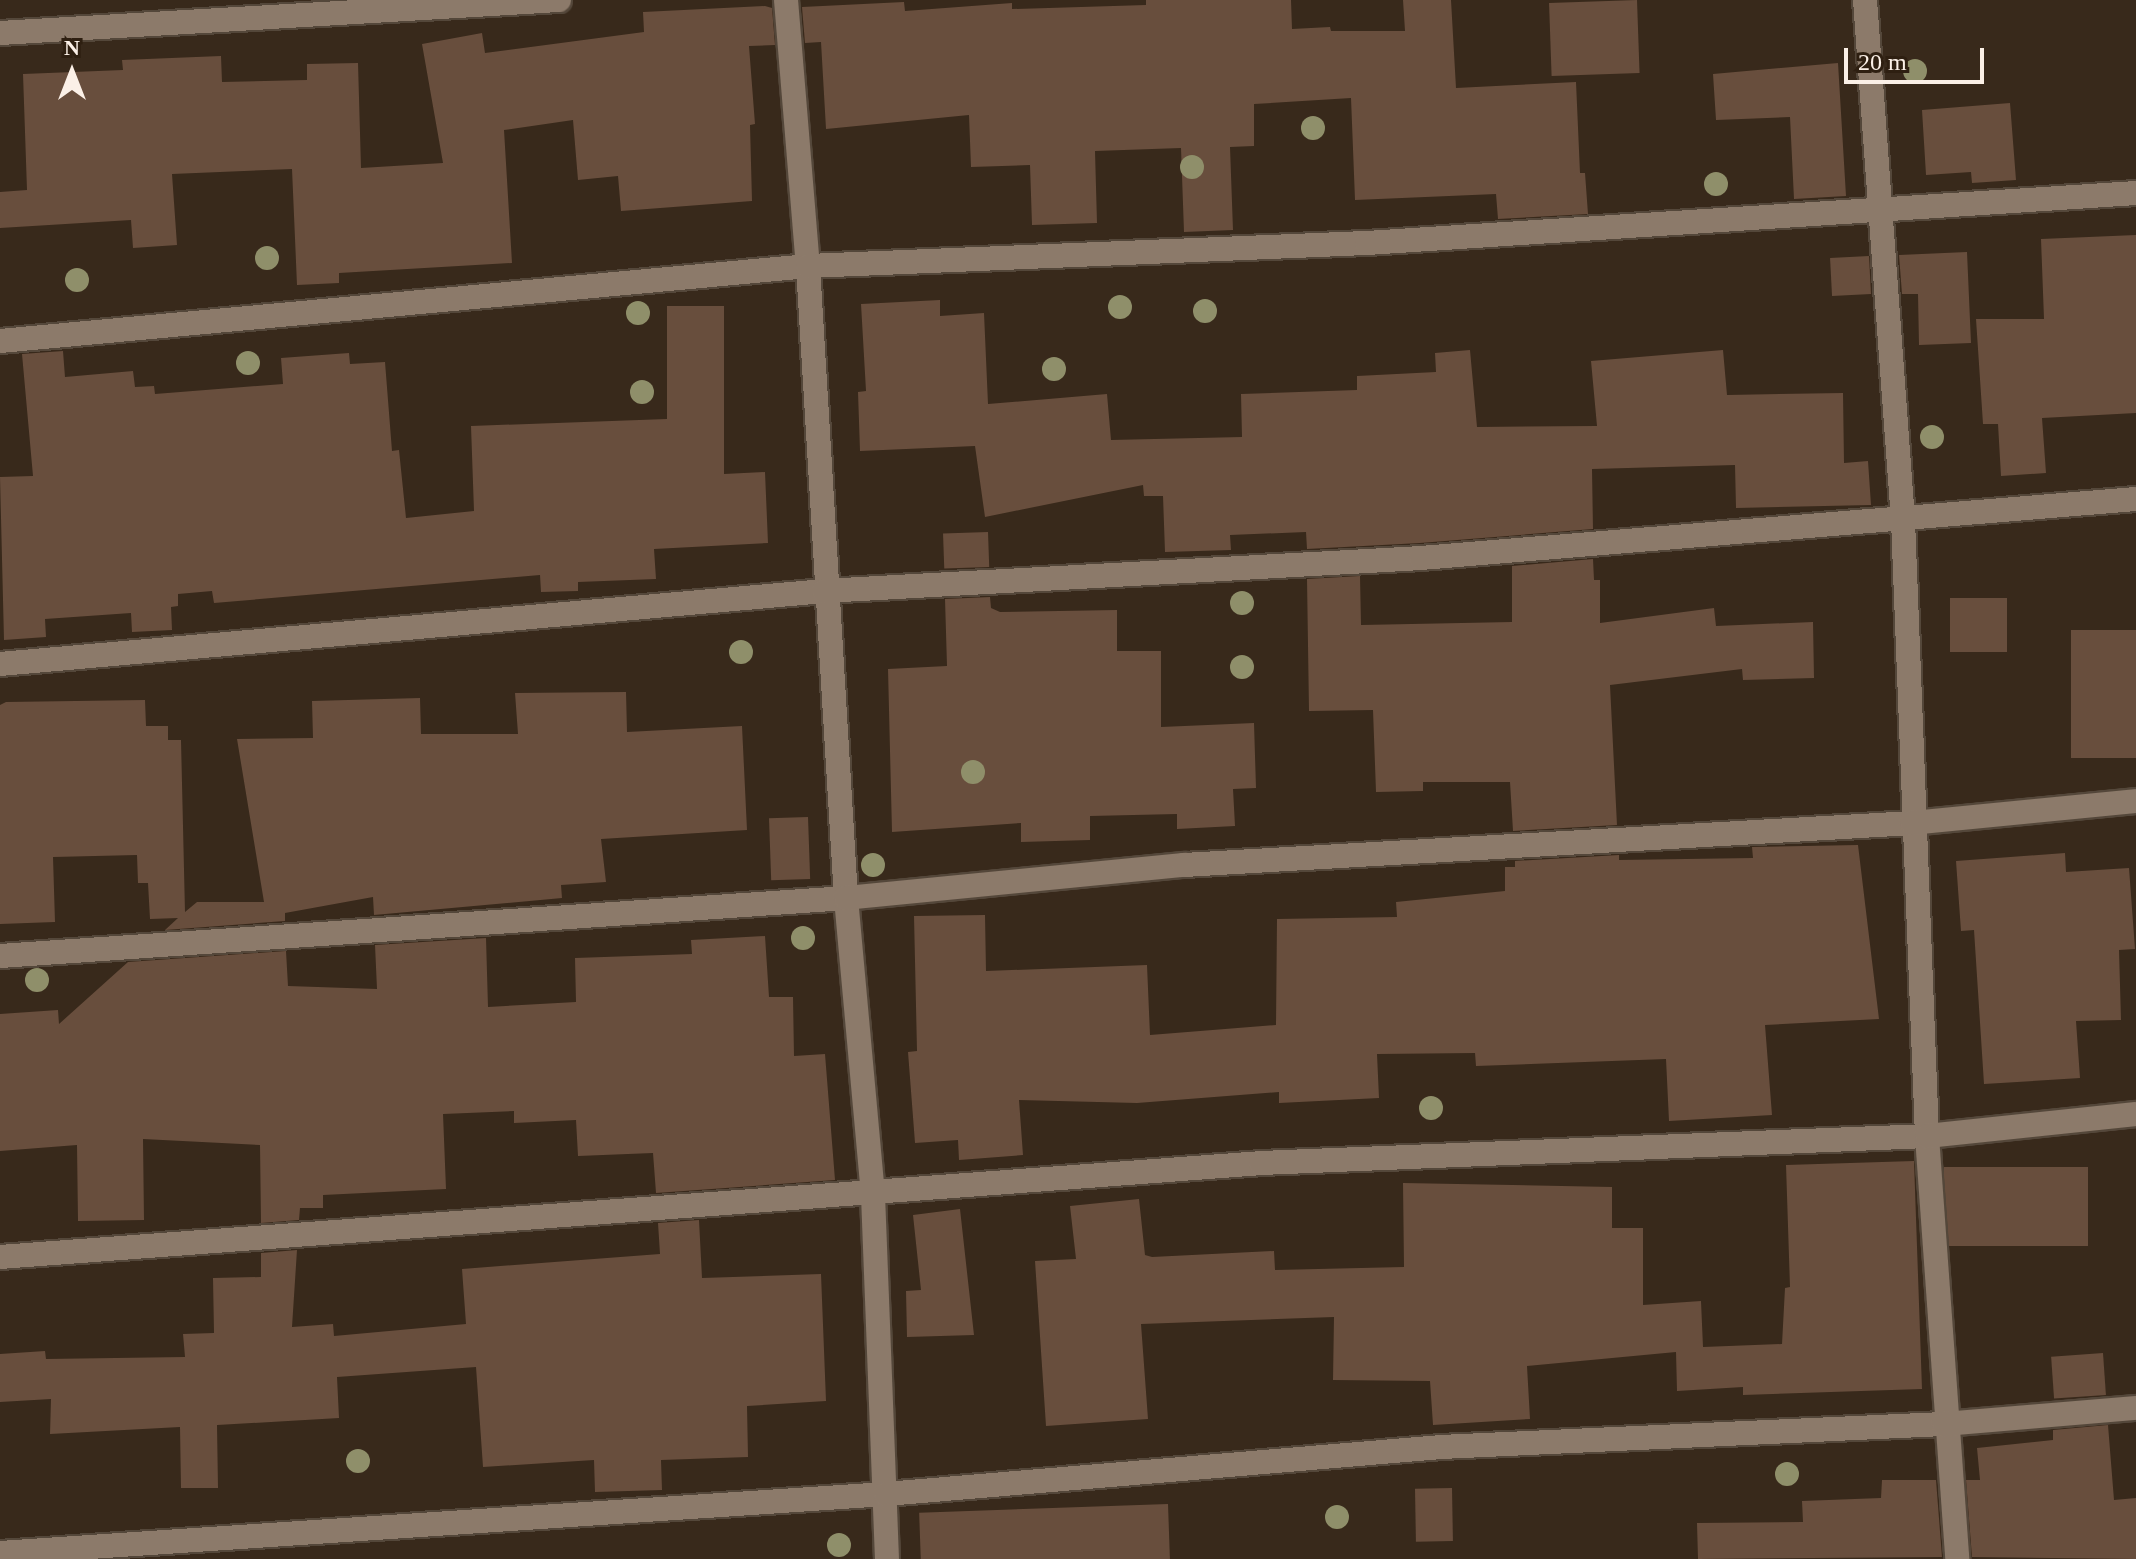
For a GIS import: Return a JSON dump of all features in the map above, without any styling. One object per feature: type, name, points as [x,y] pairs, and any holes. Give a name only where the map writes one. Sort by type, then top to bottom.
[{"type":"street","points":[[0,33],[559,0]]},
{"type":"street","points":[[786,0],[808,266],[824,591],[846,898],[873,1195],[887,1559]]},
{"type":"street","points":[[1865,0],[1903,520],[1912,823],[1927,1136],[1944,1424],[1957,1559]]},
{"type":"street","points":[[0,341],[808,266],[1367,243],[1880,213],[2136,193]]},
{"type":"street","points":[[0,664],[824,591],[1421,558],[2136,499]]},
{"type":"street","points":[[0,956],[846,898],[1184,865],[1912,823],[2136,801]]},
{"type":"street","points":[[0,1257],[873,1195],[1261,1163],[1927,1136],[2136,1114]]},
{"type":"street","points":[[0,1553],[886,1494],[1441,1447],[1944,1424],[2136,1408]]},
{"type":"building","points":[[1146,0],[1291,0],[1292,29],[1330,27],[1331,31],[1405,31],[1403,0],[1451,0],[1456,88],[1576,82],[1580,173],[1585,173],[1588,214],[1498,219],[1496,194],[1355,200],[1351,98],[1254,104],[1254,146],[1230,147],[1233,230],[1184,232],[1181,148],[1095,151],[1097,223],[1032,225],[1030,165],[971,167],[969,115],[826,129],[821,42],[805,43],[802,7],[904,2],[905,11],[1012,3],[1012,9],[1146,5]]},
{"type":"building","points":[[1637,0],[1640,73],[1552,76],[1549,3]]},
{"type":"building","points":[[772,8],[775,45],[749,46],[755,124],[750,125],[752,201],[621,211],[618,176],[578,180],[573,120],[504,130],[512,263],[339,273],[339,283],[297,285],[292,169],[172,174],[177,245],[133,248],[131,220],[0,228],[0,192],[27,190],[23,74],[123,70],[122,60],[221,56],[222,82],[307,80],[307,64],[358,63],[361,168],[443,163],[422,44],[482,33],[485,53],[644,32],[643,12]]},
{"type":"building","points":[[1838,63],[1846,196],[1794,199],[1790,117],[1716,120],[1713,74]]},
{"type":"building","points":[[2010,103],[2016,180],[1972,183],[1971,172],[1926,175],[1922,110]]},
{"type":"building","points":[[2136,235],[2136,413],[2042,418],[2046,473],[2001,476],[1998,424],[1983,424],[1976,319],[2044,319],[2041,239]]},
{"type":"building","points":[[1967,252],[1971,343],[1919,345],[1918,294],[1902,294],[1899,255]]},
{"type":"building","points":[[1869,256],[1871,294],[1832,296],[1830,258]]},
{"type":"building","points":[[940,300],[940,316],[984,313],[988,404],[1107,394],[1111,440],[1242,437],[1241,394],[1357,390],[1357,376],[1436,372],[1435,353],[1470,350],[1477,427],[1597,426],[1591,361],[1723,350],[1727,395],[1843,393],[1844,463],[1868,461],[1871,505],[1736,508],[1735,465],[1592,469],[1593,529],[1420,543],[1307,549],[1306,532],[1230,535],[1231,550],[1165,552],[1163,496],[1144,496],[1143,485],[985,517],[975,446],[860,451],[858,392],[866,391],[861,304]]},
{"type":"building","points":[[667,306],[724,306],[724,474],[765,472],[768,543],[654,549],[656,579],[578,582],[578,591],[541,592],[540,575],[214,603],[212,591],[178,594],[178,606],[171,607],[172,630],[132,632],[131,613],[45,619],[46,637],[4,640],[0,477],[33,476],[22,354],[63,351],[65,377],[133,371],[135,387],[154,386],[155,394],[283,384],[281,358],[349,353],[350,364],[385,362],[392,451],[399,450],[406,518],[474,511],[471,426],[667,419]]},
{"type":"building","points":[[988,532],[989,567],[944,569],[943,534]]},
{"type":"building","points":[[1593,559],[1594,580],[1600,580],[1600,623],[1714,608],[1716,626],[1813,622],[1814,678],[1743,680],[1742,669],[1610,685],[1617,825],[1513,831],[1510,782],[1423,782],[1423,791],[1376,792],[1373,710],[1309,711],[1307,579],[1360,576],[1361,625],[1512,622],[1512,566]]},
{"type":"building","points":[[990,597],[991,608],[1000,612],[1117,610],[1117,651],[1161,651],[1161,727],[1254,723],[1256,788],[1233,789],[1235,826],[1177,829],[1177,814],[1090,816],[1090,840],[1021,842],[1021,823],[892,832],[888,669],[947,666],[945,599]]},
{"type":"building","points":[[1950,598],[2007,598],[2007,652],[1950,652]]},
{"type":"building","points":[[2071,630],[2136,630],[2136,758],[2071,758]]},
{"type":"building","points":[[626,692],[627,732],[742,726],[747,830],[601,839],[606,882],[561,885],[562,898],[374,915],[373,897],[285,913],[285,921],[165,930],[178,918],[150,919],[148,883],[138,883],[137,855],[53,857],[55,922],[0,924],[0,705],[6,702],[145,700],[146,726],[168,726],[168,740],[181,740],[185,912],[197,902],[264,902],[237,739],[313,738],[312,701],[420,698],[421,734],[518,734],[515,693]]},
{"type":"building","points":[[808,817],[810,879],[771,880],[769,818]]},
{"type":"building","points":[[1858,845],[1879,1019],[1765,1025],[1772,1115],[1669,1121],[1666,1059],[1476,1066],[1475,1053],[1377,1054],[1379,1098],[1279,1103],[1279,1092],[1137,1103],[1019,1100],[1023,1155],[959,1160],[958,1140],[915,1143],[908,1052],[917,1051],[914,916],[985,915],[986,971],[1147,965],[1150,1035],[1276,1025],[1277,919],[1397,917],[1396,902],[1505,891],[1505,867],[1515,867],[1515,861],[1619,855],[1619,860],[1753,858],[1752,847]]},
{"type":"building","points":[[2065,853],[2066,872],[2129,868],[2135,949],[2119,950],[2121,1020],[2076,1021],[2080,1078],[1984,1084],[1974,930],[1961,931],[1956,861]]},
{"type":"building","points":[[765,936],[769,997],[793,997],[794,1056],[825,1054],[835,1180],[656,1193],[653,1153],[578,1156],[576,1120],[514,1123],[514,1111],[443,1114],[446,1189],[323,1195],[323,1208],[300,1208],[299,1220],[261,1223],[260,1145],[143,1139],[144,1220],[78,1221],[77,1145],[0,1151],[0,1014],[58,1010],[59,1024],[128,962],[286,951],[288,986],[377,989],[375,945],[486,938],[488,1007],[576,1002],[575,958],[692,954],[691,940]]},
{"type":"building","points":[[1914,1161],[1922,1389],[1743,1395],[1743,1387],[1677,1391],[1676,1352],[1527,1366],[1530,1419],[1433,1425],[1430,1381],[1333,1380],[1334,1317],[1141,1324],[1148,1419],[1046,1426],[1035,1261],[1076,1259],[1070,1206],[1139,1199],[1145,1255],[1152,1257],[1274,1251],[1275,1270],[1404,1267],[1403,1183],[1612,1187],[1612,1228],[1643,1228],[1643,1305],[1701,1301],[1703,1347],[1782,1344],[1785,1288],[1790,1287],[1786,1165]]},
{"type":"building","points":[[1944,1167],[2088,1167],[2088,1246],[1944,1246]]},
{"type":"building","points":[[960,1209],[974,1335],[907,1337],[906,1291],[921,1290],[913,1215]]},
{"type":"building","points":[[699,1220],[702,1278],[821,1274],[826,1401],[747,1406],[748,1457],[661,1460],[662,1490],[595,1492],[594,1460],[483,1467],[476,1367],[337,1377],[339,1418],[217,1425],[218,1488],[181,1488],[180,1427],[50,1434],[51,1399],[0,1402],[0,1354],[45,1351],[46,1359],[185,1357],[183,1334],[214,1333],[213,1278],[261,1277],[261,1253],[297,1250],[292,1327],[333,1324],[334,1336],[466,1324],[462,1269],[660,1254],[658,1223]]},
{"type":"building","points":[[2103,1353],[2106,1395],[2054,1399],[2051,1357]]},
{"type":"building","points":[[2108,1425],[2114,1500],[2136,1498],[2136,1559],[1972,1557],[1966,1480],[1980,1480],[1977,1448],[2053,1440],[2053,1430]]},
{"type":"building","points":[[1882,1480],[1936,1480],[1942,1557],[1698,1559],[1697,1523],[1803,1522],[1802,1501],[1881,1498]]},
{"type":"building","points":[[1452,1488],[1453,1541],[1416,1542],[1415,1489]]},
{"type":"building","points":[[1168,1504],[1170,1559],[921,1559],[919,1513]]}]
